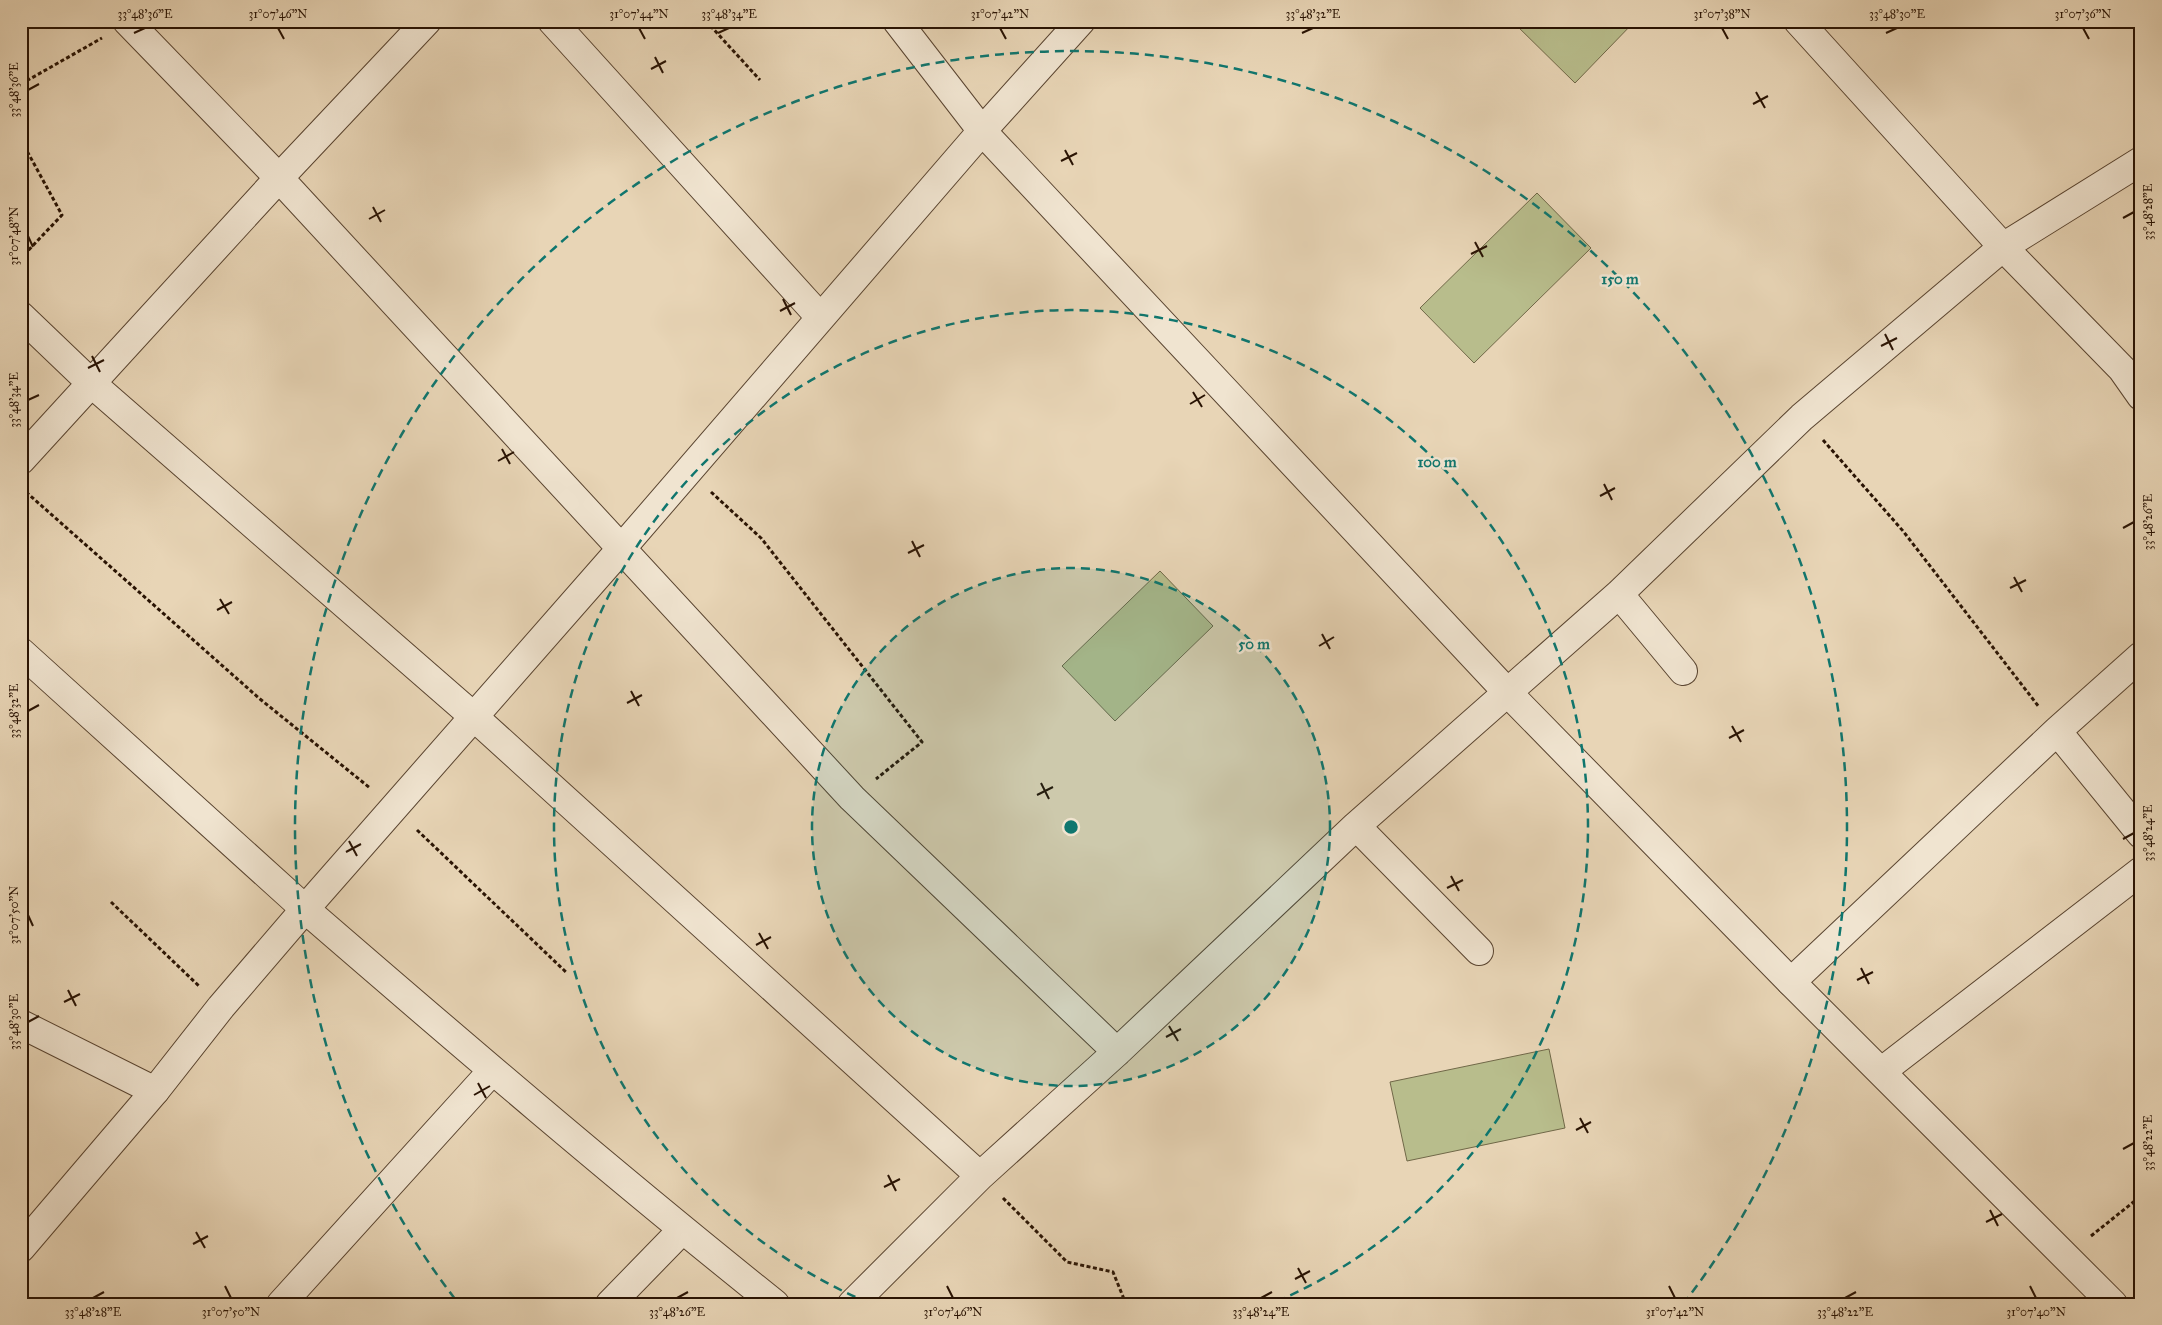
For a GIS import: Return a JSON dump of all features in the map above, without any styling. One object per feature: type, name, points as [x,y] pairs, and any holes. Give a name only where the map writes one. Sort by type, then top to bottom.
[{"type":"street","points":[[21,460],[279,178],[427,21]]},
{"type":"street","points":[[552,21],[820,317]]},
{"type":"street","points":[[897,21],[982,131],[1508,693],[1791,982],[2113,1304]]},
{"type":"street","points":[[21,1248],[155,1092],[305,909],[621,549],[982,131],[1081,21]]},
{"type":"street","points":[[1798,21],[2003,247],[2122,369],[2141,396]]},
{"type":"street","points":[[128,22],[279,178],[852,798],[1117,1052]]},
{"type":"street","points":[[852,1304],[980,1176],[1117,1052],[1356,826],[1619,594],[1802,417],[2003,247],[2141,161]]},
{"type":"street","points":[[21,316],[91,383],[473,716],[980,1176]]},
{"type":"street","points":[[1619,594],[1683,671]]},
{"type":"street","points":[[21,652],[305,909],[492,1071],[682,1230],[775,1304]]},
{"type":"street","points":[[1791,982],[2057,731],[2141,656]]},
{"type":"street","points":[[2057,731],[2141,834]]},
{"type":"street","points":[[1356,826],[1479,951]]},
{"type":"street","points":[[1882,1071],[2141,871]]},
{"type":"street","points":[[21,1024],[155,1092]]},
{"type":"street","points":[[282,1304],[492,1071]]},
{"type":"street","points":[[610,1304],[682,1230]]},
{"type":"path","points":[[706,21],[760,80]]},
{"type":"path","points":[[21,84],[128,22]]},
{"type":"path","points":[[21,140],[62,215],[21,258]]},
{"type":"path","points":[[1802,417],[1903,531],[2057,731]]},
{"type":"path","points":[[688,471],[761,538],[922,742],[852,798]]},
{"type":"path","points":[[21,488],[260,699],[395,808],[566,973]]},
{"type":"path","points":[[111,902],[222,1008]]},
{"type":"path","points":[[980,1176],[1067,1262],[1113,1272],[1126,1304]]},
{"type":"path","points":[[2065,1257],[2141,1196]]},
{"type":"green space","points":[[1512,21],[1635,21],[1575,83]]},
{"type":"green space","points":[[1537,193],[1591,248],[1474,363],[1420,308]]},
{"type":"green space","points":[[1160,571],[1213,626],[1115,721],[1062,666]]},
{"type":"green space","points":[[1549,1049],[1565,1128],[1407,1161],[1390,1082]]}]
